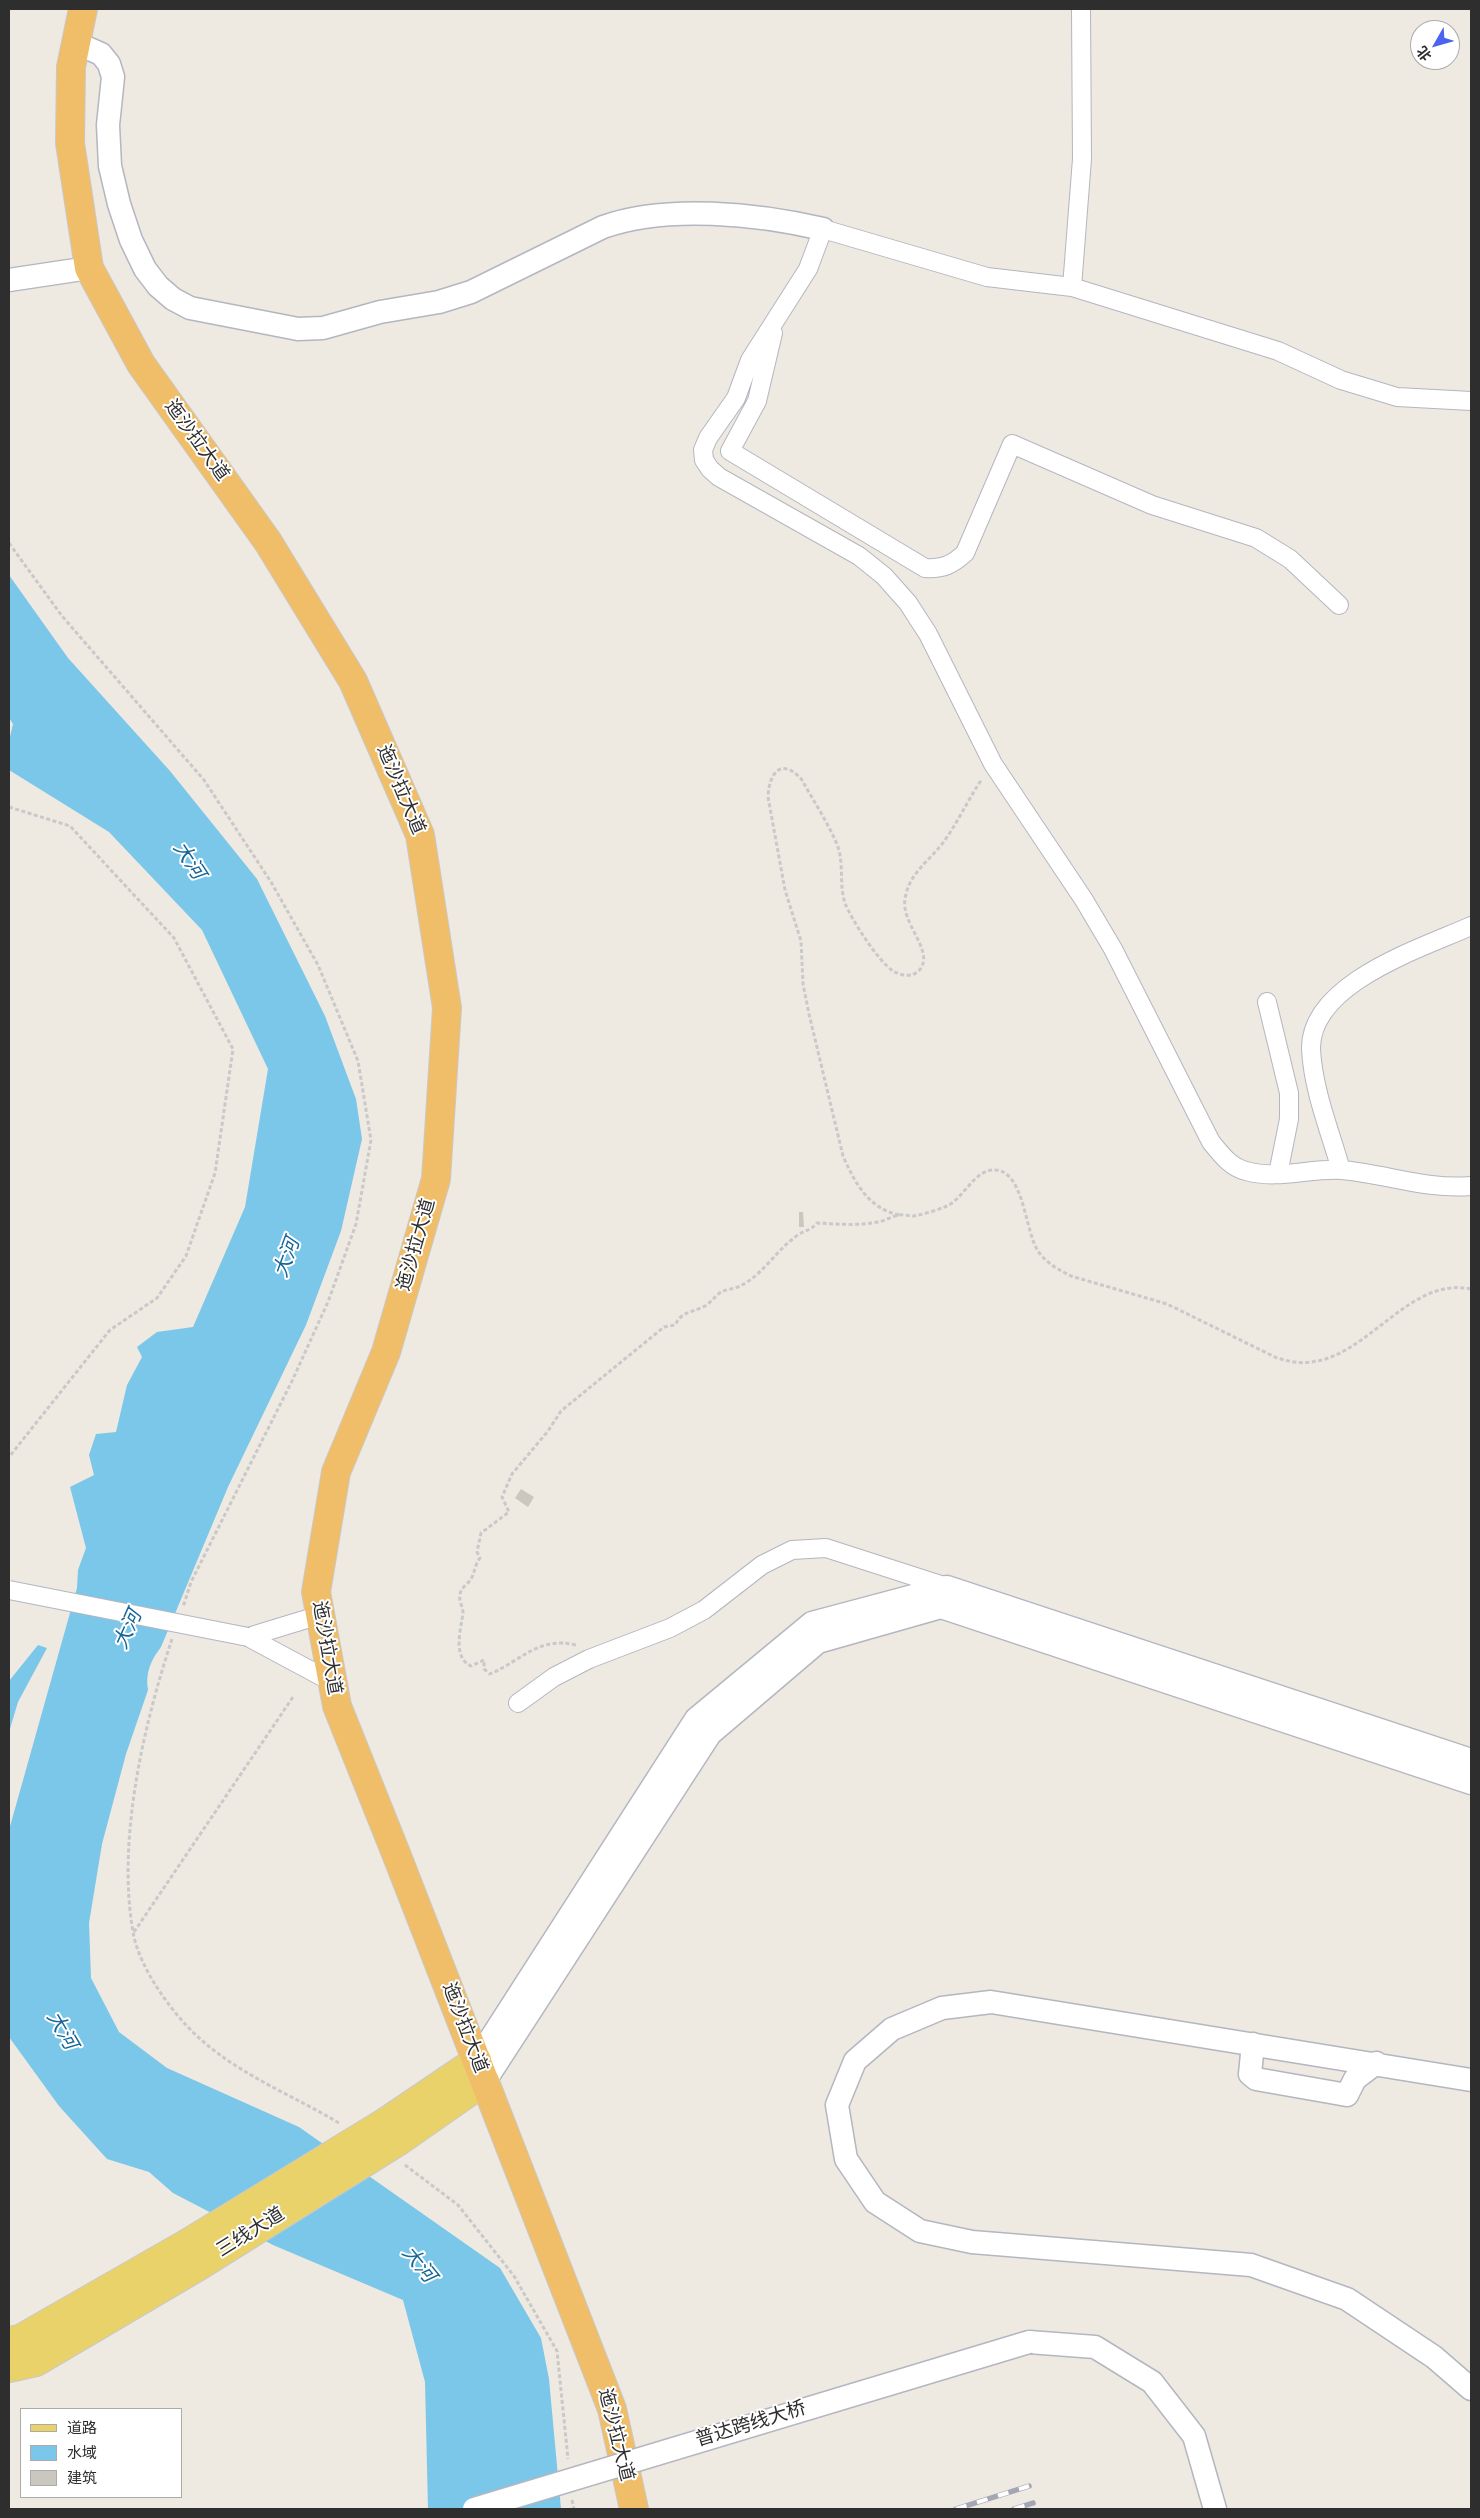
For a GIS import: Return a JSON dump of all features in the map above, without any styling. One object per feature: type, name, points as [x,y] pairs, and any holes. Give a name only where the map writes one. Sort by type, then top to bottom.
[{"type":"highway","name":"迤沙拉大道","points":[[83,9],[71,67],[70,143],[89,268],[141,364],[268,542],[353,681],[420,835],[447,1008],[436,1179],[386,1352],[336,1472],[316,1592],[336,1706],[481,2070],[612,2408],[634,2509]]},
{"type":"main road","name":"三线大道","points":[[9,2341],[20,2339],[192,2255],[394,2141],[481,2070]]},
{"type":"main road","name":"三线大道","points":[[9,2368],[36,2362],[192,2255]]},
{"type":"street","points":[[1072,287],[1082,159],[1081,9]]},
{"type":"street","points":[[76,43],[101,54],[109,64],[113,77],[108,125],[110,166],[119,204],[131,240],[145,269],[158,286],[174,299],[190,308],[298,329],[322,328],[380,312],[439,302],[471,292],[603,227],[624,220],[646,216],[714,215],[783,220],[823,229],[987,277],[1072,287],[1278,351],[1341,380],[1397,397],[1471,401]]},
{"type":"street","points":[[823,229],[808,269],[750,360],[736,398],[708,438],[703,450],[704,460],[719,477],[860,556],[884,576],[908,604],[928,634],[993,764],[1084,900],[1113,949],[1212,1142],[1233,1166],[1246,1171],[1278,1174],[1341,1170],[1447,1188],[1471,1186]]},
{"type":"street","points":[[17,279],[89,268]]},
{"type":"street","points":[[776,320],[757,401],[730,451],[907,559],[925,568],[940,568],[953,564],[965,553],[1012,444],[1152,505],[1256,538],[1290,559],[1339,605]]},
{"type":"street","points":[[1341,1170],[1314,1075],[1311,1047],[1315,1027],[1324,1010],[1338,996],[1381,966],[1471,926]]},
{"type":"street","points":[[1267,1002],[1289,1093],[1289,1119],[1278,1174]]},
{"type":"street","points":[[518,1703],[554,1677],[589,1659],[670,1628],[704,1610],[762,1565],[792,1550],[826,1548],[1471,1760]]},
{"type":"street","points":[[481,2070],[696,1719],[812,1623],[947,1587]]},
{"type":"street","points":[[9,1590],[248,1637],[332,1682]]},
{"type":"street","points":[[481,2070],[710,1734],[818,1642],[941,1606],[1471,1783]]},
{"type":"street","points":[[248,1637],[320,1615]]},
{"type":"street","points":[[1471,2080],[991,2002],[942,2008],[892,2029],[855,2061],[837,2105],[846,2159],[875,2202],[920,2231],[972,2242],[1251,2265],[1347,2299],[1434,2357],[1471,2389]]},
{"type":"street","points":[[1253,2044],[1250,2074],[1256,2078],[1347,2095],[1355,2079],[1381,2064],[1471,2075]]},
{"type":"street","name":"普达跨线大桥","points":[[474,2509],[1029,2342],[1095,2347],[1152,2382],[1194,2436],[1215,2509]]},
{"type":"path","points":[[9,543],[62,616],[204,780],[271,882],[318,964],[358,1061],[371,1140],[356,1224],[328,1302],[292,1381],[191,1582],[182,1610]]},
{"type":"path","points":[[993,764],[969,797],[947,838],[917,870],[908,884],[904,900],[906,916],[922,948],[924,959],[922,967],[916,973],[909,975],[900,975],[883,962],[846,905],[842,892],[843,870],[838,847],[802,780],[794,771],[781,768],[771,778],[768,787],[768,797],[785,890],[801,941],[803,984],[809,1014],[843,1156],[852,1176],[863,1193],[875,1205],[887,1212],[913,1216],[936,1210],[960,1197],[984,1172],[994,1170],[1003,1172],[1011,1178],[1018,1189],[1031,1238],[1038,1252],[1047,1262],[1071,1276],[1167,1304],[1277,1358],[1294,1362],[1319,1361],[1342,1352],[1395,1314],[1437,1291],[1449,1287],[1471,1289]]},
{"type":"path","points":[[9,807],[70,826],[174,938],[232,1049],[214,1172],[186,1256],[157,1298],[110,1330],[9,1457]]},
{"type":"path","points":[[589,1659],[586,1650],[580,1646],[563,1642],[550,1643],[536,1648],[490,1674],[484,1669],[484,1660],[471,1666],[464,1661],[458,1638],[462,1613],[459,1599],[461,1590],[471,1580],[480,1558],[477,1552],[481,1533],[509,1512],[502,1497],[512,1474],[533,1451],[537,1443],[570,1402],[598,1383],[664,1327],[675,1325],[678,1318],[688,1311],[703,1307],[723,1291],[740,1286],[800,1233],[810,1231],[817,1223],[878,1222],[900,1215]]},
{"type":"path","points":[[172,1638],[140,1760],[127,1860],[133,1934],[148,1974],[187,2026],[239,2070],[342,2126]]},
{"type":"path","points":[[133,1934],[293,1697]]},
{"type":"path","points":[[394,2141],[458,2205],[514,2276],[557,2351],[568,2464]]},
{"type":"path","points":[[571,2492],[574,2509]]},
{"type":"water","name":"大河","points":[[9,575],[68,658],[170,771],[257,879],[325,1016],[356,1099],[362,1139],[341,1231],[306,1325],[228,1487],[161,1647],[150,1667],[147,1678],[148,1690],[126,1754],[102,1844],[89,1923],[91,1978],[119,2032],[167,2068],[299,2127],[500,2268],[541,2338],[549,2379],[561,2509],[428,2509],[425,2382],[403,2300],[273,2245],[173,2193],[149,2172],[107,2159],[59,2106],[9,2037],[9,1830],[77,1588],[78,1570],[86,1548],[70,1487],[94,1475],[89,1455],[96,1434],[116,1432],[127,1385],[142,1357],[137,1347],[157,1332],[193,1327],[245,1207],[268,1069],[202,930],[109,832],[9,770],[9,741],[13,724],[9,718]]},
{"type":"water","points":[[38,1645],[47,1648],[18,1702],[9,1732],[9,1681]]},
{"type":"building","points":[[799,1212],[803,1212],[804,1227],[799,1227]]},
{"type":"building","points":[[521,1489],[534,1497],[528,1507],[515,1498]]},
{"type":"railway","points":[[956,2509],[1029,2486]]},
{"type":"railway","points":[[1014,2509],[1033,2503]]}]
